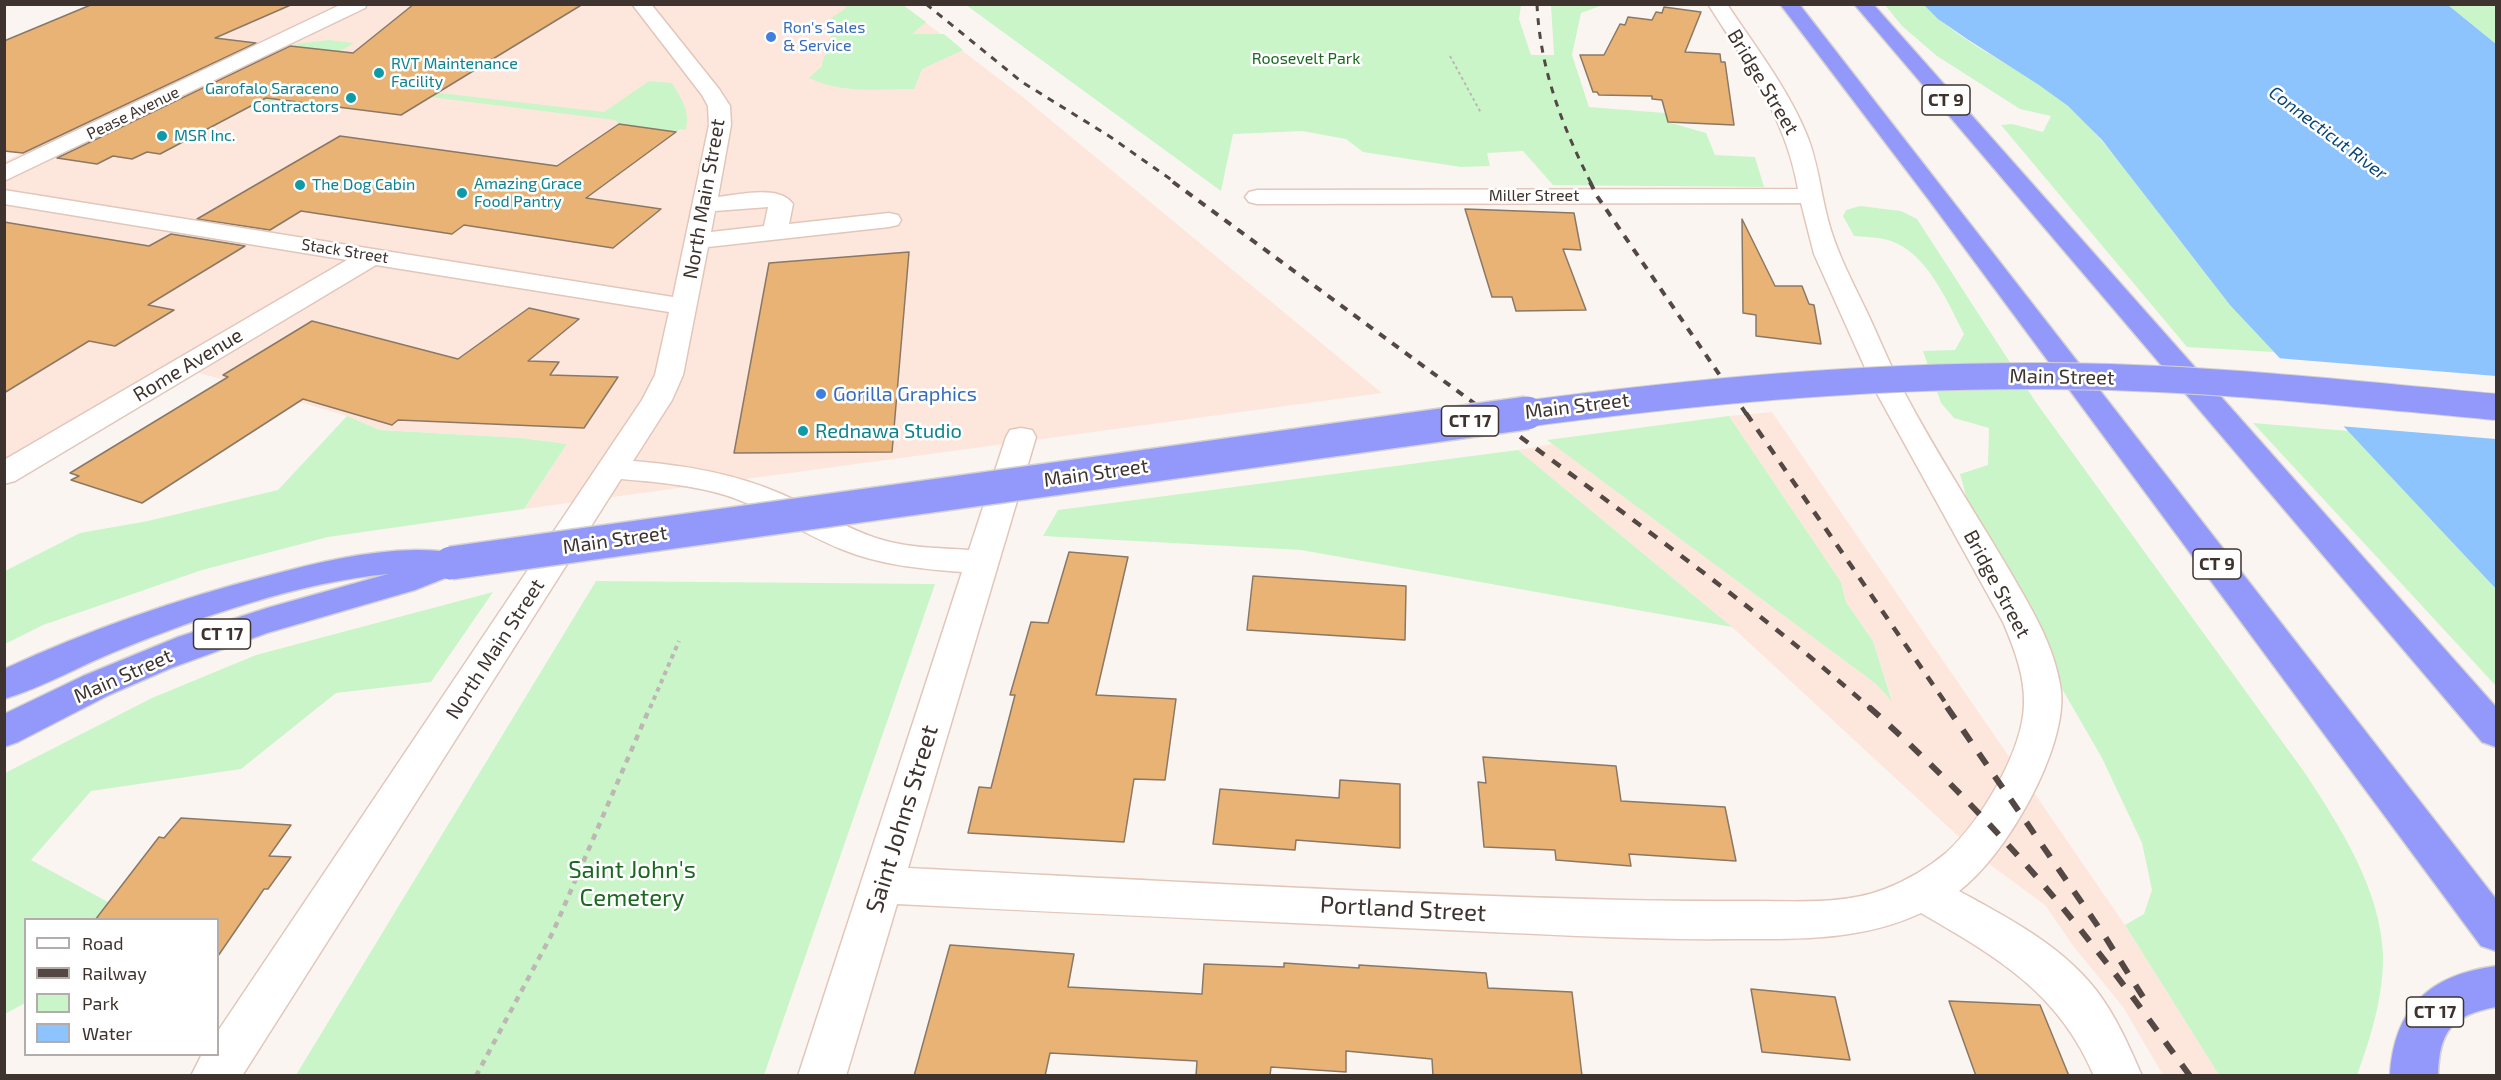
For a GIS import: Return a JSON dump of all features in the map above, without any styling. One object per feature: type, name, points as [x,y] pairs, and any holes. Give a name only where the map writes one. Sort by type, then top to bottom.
[{"type":"highway","name":"CT 9","points":[[1789,4],[1937,195],[2496,932]]},
{"type":"highway","name":"CT 9","points":[[1863,4],[2496,732]]},
{"type":"highway","name":"Main Street","points":[[4,732],[97,686],[207,640],[282,615],[399,583],[450,564],[1580,405],[1789,385],[1982,376],[2093,376],[2209,383],[2496,407]]},
{"type":"highway","name":"Main Street","points":[[4,685],[129,632],[272,586],[376,563],[421,561],[450,564]]},
{"type":"highway","name":"CT 17","points":[[2414,1076],[2418,1040],[2436,1010],[2460,994],[2496,987]]},
{"type":"street","name":"Pease Avenue","points":[[4,174],[358,4]]},
{"type":"street","name":"North Main Street","points":[[215,1076],[657,400],[669,375],[685,307],[720,125],[719,106],[712,93],[641,4]]},
{"type":"street","name":"Bridge Street","points":[[1713,7],[1771,87],[1794,130],[1805,161],[1811,196],[1827,254],[1889,390],[2021,622],[2042,686],[2043,712],[2038,739],[2028,764],[2009,796],[1980,844],[1962,864],[1920,891]]},
{"type":"street","name":"Stack Street","points":[[4,196],[685,307]]},
{"type":"street","name":"Miller Street","points":[[1257,197],[1811,196]]},
{"type":"street","points":[[704,205],[770,200],[781,204],[776,232]]},
{"type":"street","points":[[697,241],[890,220]]},
{"type":"street","name":"Rome Avenue","points":[[4,474],[372,256]]},
{"type":"street","name":"Saint Johns Street","points":[[822,1076],[1021,437]]},
{"type":"street","points":[[611,469],[663,472],[709,480],[755,495],[868,547],[910,558],[982,562]]},
{"type":"street","name":"Portland Street","points":[[882,885],[1665,921],[1848,917],[1880,910],[1920,891]]},
{"type":"street","points":[[1920,891],[2003,938],[2034,960],[2077,1002],[2101,1038],[2118,1076]]},
{"type":"path","points":[[1450,56],[1481,113]]},
{"type":"path","points":[[476,1076],[553,932],[679,641]]},
{"type":"shaded area","points":[[167,4],[903,5],[1024,98],[1382,393],[524,509],[567,444],[522,438],[380,430],[347,416],[169,364],[5,460],[5,161],[245,45],[114,26]]},
{"type":"shaded area","points":[[1772,412],[2125,925],[2219,1075],[2163,1075],[2123,1007],[2074,947],[2045,905],[1985,861],[1732,627],[1518,450],[1553,444],[1876,684],[1892,699],[1873,641],[1846,602],[1841,582],[1729,416]]},
{"type":"green space","points":[[847,5],[903,5],[926,22],[912,34],[944,34],[963,50],[922,69],[914,89],[847,89],[809,78],[822,66],[823,59],[831,46],[831,18],[845,9]]},
{"type":"green space","name":"Roosevelt Park","points":[[966,5],[1521,5],[1519,19],[1531,55],[1554,55],[1551,5],[1603,5],[1581,13],[1572,55],[1589,107],[1665,113],[1668,122],[1706,133],[1715,155],[1755,157],[1764,187],[1553,185],[1523,151],[1487,153],[1490,166],[1461,167],[1363,152],[1346,139],[1302,131],[1233,134],[1221,191]]},
{"type":"green space","points":[[1885,5],[1924,5],[1958,34],[2034,81],[2069,107],[2114,156],[2213,282],[2274,352],[2187,347],[2001,125],[2012,124],[2043,132],[2051,116],[2020,109],[1937,56],[1902,26]]},
{"type":"green space","points":[[2448,5],[2496,5],[2496,44]]},
{"type":"green space","points":[[329,40],[354,43],[339,52],[271,56],[296,44]]},
{"type":"green space","points":[[248,68],[291,71],[285,75],[604,112],[649,81],[672,83],[682,100],[687,123],[686,130],[680,129],[676,132],[619,124],[615,120],[309,82],[268,104],[254,107],[191,99],[189,96]]},
{"type":"green space","points":[[1860,206],[1901,211],[1917,219],[2035,401],[2305,773],[2332,815],[2366,882],[2380,929],[2383,954],[2376,1016],[2357,1075],[2219,1075],[2125,925],[2144,914],[2152,890],[2142,843],[2102,758],[2039,649],[1967,499],[1960,474],[1988,465],[1989,428],[1954,418],[1941,403],[1923,351],[1955,350],[1964,334],[1935,280],[1915,256],[1904,247],[1891,241],[1854,236],[1843,216],[1846,210]]},
{"type":"green space","points":[[347,416],[380,430],[522,438],[567,444],[524,509],[328,537],[202,570],[43,625],[5,644],[5,571],[80,533],[148,521],[278,490]]},
{"type":"green space","points":[[1729,416],[1841,582],[1846,602],[1873,641],[1892,701],[1876,684],[1547,440]]},
{"type":"green space","points":[[2253,423],[2349,431],[2496,589],[2496,686]]},
{"type":"green space","points":[[1518,450],[1732,627],[1301,550],[1043,536],[1058,510]]},
{"type":"green space","name":"Saint John's Cemetery","points":[[596,581],[935,584],[764,1075],[296,1075]]},
{"type":"green space","points":[[493,592],[431,682],[336,693],[241,769],[91,791],[31,860],[108,902],[96,918],[24,918],[24,1004],[5,1014],[5,773],[152,698],[256,655]]},
{"type":"water","name":"Connecticut River","points":[[1924,5],[2448,5],[2496,44],[2496,589],[2230,305],[2102,140],[2068,106],[1938,19]]},
{"type":"pier","points":[[2276,358],[2496,376],[2496,439],[2339,426]]},
{"type":"building","points":[[93,4],[293,4],[215,38],[256,43],[23,153],[4,151],[4,41]]},
{"type":"building","points":[[414,4],[583,4],[401,115],[266,98],[160,154],[147,152],[132,159],[113,156],[97,164],[57,158],[290,46],[353,53]]},
{"type":"building","points":[[1664,7],[1701,12],[1685,52],[1720,54],[1721,62],[1725,62],[1734,125],[1668,122],[1662,100],[1652,99],[1652,96],[1599,95],[1593,92],[1580,55],[1604,55],[1620,24],[1625,25],[1628,17],[1652,20],[1656,12],[1662,13]]},
{"type":"building","points":[[619,124],[676,132],[586,198],[661,209],[613,248],[464,225],[452,234],[301,211],[270,230],[197,219],[340,136],[557,166]]},
{"type":"building","points":[[1465,209],[1574,213],[1581,250],[1563,249],[1586,310],[1516,311],[1512,297],[1492,297]]},
{"type":"building","points":[[1742,219],[1775,286],[1802,286],[1809,304],[1814,305],[1821,344],[1756,336],[1756,315],[1743,313]]},
{"type":"building","points":[[4,222],[149,246],[171,234],[245,246],[148,305],[174,310],[115,346],[89,341],[4,393]]},
{"type":"building","points":[[909,252],[892,452],[734,453],[769,263]]},
{"type":"building","points":[[529,308],[579,319],[528,361],[559,362],[550,375],[618,377],[584,428],[398,420],[392,425],[303,399],[142,503],[71,480],[79,476],[70,473],[228,377],[223,375],[312,321],[458,359]]},
{"type":"building","points":[[1069,552],[1128,557],[1096,695],[1176,699],[1165,780],[1134,779],[1124,842],[968,833],[979,787],[991,788],[1015,695],[1010,695],[1031,622],[1048,623]]},
{"type":"building","points":[[1253,576],[1406,586],[1405,640],[1247,630]]},
{"type":"building","points":[[1483,757],[1616,766],[1621,801],[1725,807],[1736,861],[1629,854],[1631,866],[1556,860],[1555,850],[1484,847],[1478,782],[1486,783]]},
{"type":"building","points":[[1340,780],[1400,784],[1400,848],[1296,840],[1295,850],[1213,844],[1220,789],[1339,798]]},
{"type":"building","points":[[181,818],[291,825],[269,856],[291,857],[268,889],[264,889],[219,955],[219,918],[97,918],[159,837],[164,838]]},
{"type":"building","points":[[950,945],[1074,954],[1068,987],[1202,994],[1204,964],[1284,967],[1284,963],[1359,968],[1359,965],[1486,973],[1488,988],[1572,992],[1582,1076],[1433,1076],[1432,1059],[1346,1051],[1346,1072],[1271,1067],[1270,1076],[1196,1076],[1197,1061],[1050,1053],[1045,1076],[914,1076]]},
{"type":"building","points":[[1751,989],[1835,997],[1850,1060],[1762,1052]]},
{"type":"building","points":[[1949,1001],[2040,1005],[2069,1076],[1976,1076]]},
{"type":"railway","points":[[926,4],[1022,82],[1109,136],[1176,183]]},
{"type":"railway","points":[[1537,4],[1543,51],[1554,96],[1591,183]]},
{"type":"railway","points":[[1173,182],[1490,415]]},
{"type":"railway","points":[[1590,182],[1597,196],[1747,415]]},
{"type":"railway","points":[[1488,413],[1730,593],[1870,708]]},
{"type":"railway","points":[[1746,413],[1949,708]]},
{"type":"railway","points":[[1869,707],[1930,764],[2018,855],[2110,967],[2190,1076]]},
{"type":"railway","points":[[1947,707],[2104,935],[2143,997]]},
{"type":"place","name":"Ron's Sales & Service","points":[[771,37]]},
{"type":"place","name":"RVT Maintenance Facility","points":[[379,73]]},
{"type":"place","name":"Garofalo Saraceno Contractors","points":[[351,98]]},
{"type":"place","name":"MSR Inc.","points":[[162,136]]},
{"type":"place","name":"The Dog Cabin","points":[[300,185]]},
{"type":"place","name":"Amazing Grace Food Pantry","points":[[462,193]]},
{"type":"place","name":"Gorilla Graphics","points":[[821,394]]},
{"type":"place","name":"Rednawa Studio","points":[[803,431]]}]
